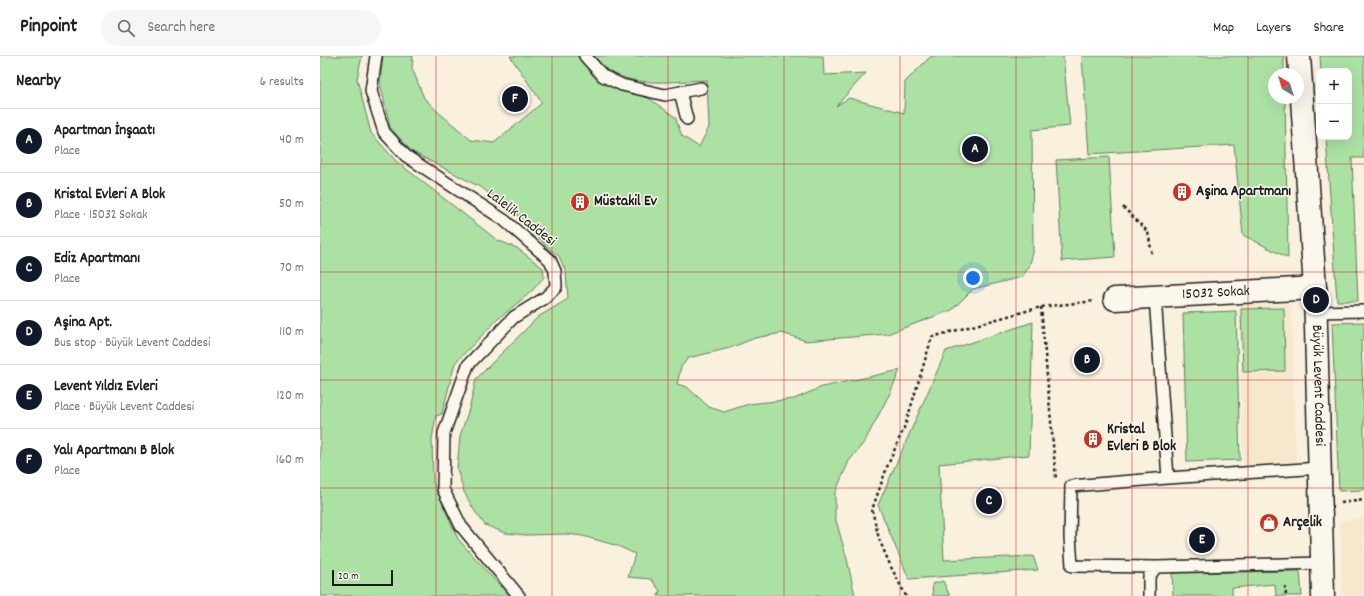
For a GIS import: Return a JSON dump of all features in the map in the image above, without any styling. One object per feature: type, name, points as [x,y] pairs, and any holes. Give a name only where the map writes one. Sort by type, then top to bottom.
[{"type":"street","name":"Büyük Levent Caddesi","points":[[1299,56],[1315,288],[1323,596]]},
{"type":"street","name":"15032 Sokak","points":[[1115,299],[1315,288]]},
{"type":"lane","name":"Lalelik Caddesi","points":[[376,56],[371,91],[384,132],[406,156],[504,220],[550,260],[555,271],[556,287],[545,298],[514,317],[468,365],[444,433],[442,489],[461,526],[519,596]]},
{"type":"lane","points":[[585,56],[604,76],[622,85],[665,95],[701,88]]},
{"type":"lane","points":[[680,92],[687,119]]},
{"type":"lane","points":[[1155,297],[1168,478]]},
{"type":"lane","points":[[1316,312],[1364,311]]},
{"type":"lane","points":[[1320,468],[1071,486],[1070,537],[1072,566],[1156,567],[1322,563]]},
{"type":"lane","points":[[1149,596],[1149,577],[1156,567]]},
{"type":"path","points":[[1123,207],[1148,232],[1152,255]]},
{"type":"path","points":[[906,596],[879,539],[872,510],[887,467],[906,423],[932,337],[1042,306],[1115,299]]},
{"type":"path","points":[[1042,306],[1057,487],[1071,486]]},
{"type":"path","points":[[1285,586],[1286,596]]},
{"type":"shaded area","points":[[1291,304],[1296,466],[1244,468],[1239,306]]},
{"type":"shaded area","points":[[1364,518],[1364,596],[1343,596],[1340,521]]},
{"type":"green space","points":[[320,56],[362,56],[357,79],[371,133],[396,161],[497,240],[517,248],[543,268],[544,277],[531,292],[498,319],[455,363],[442,414],[436,416],[432,439],[433,482],[458,539],[509,596],[320,596]]},
{"type":"green space","points":[[383,56],[413,56],[412,68],[424,98],[471,140],[494,143],[542,103],[510,56],[577,56],[597,79],[615,88],[647,97],[675,117],[682,136],[699,147],[709,127],[707,80],[656,82],[630,79],[618,76],[607,70],[594,56],[823,56],[824,75],[866,73],[836,106],[849,98],[904,113],[905,82],[931,56],[1063,56],[1070,126],[1032,130],[1033,253],[1029,267],[1022,277],[973,289],[952,310],[887,334],[806,341],[782,333],[755,338],[730,348],[688,358],[681,367],[677,384],[687,387],[709,407],[724,412],[749,404],[794,399],[822,387],[900,370],[890,393],[865,441],[849,461],[835,493],[835,517],[847,559],[855,596],[658,596],[660,591],[651,579],[628,577],[635,554],[618,546],[583,536],[566,534],[526,535],[505,533],[485,525],[474,510],[464,492],[457,469],[460,436],[470,406],[476,379],[538,317],[568,299],[566,272],[559,256],[546,246],[524,220],[482,188],[411,151],[390,127],[380,83]]},
{"type":"green space","points":[[1082,56],[1284,56],[1284,68],[1268,68],[1268,104],[1285,104],[1288,258],[1243,235],[1234,145],[1089,154]]},
{"type":"green space","points":[[1320,56],[1364,56],[1364,158],[1352,158],[1358,301],[1337,301],[1326,140],[1352,140],[1352,68],[1321,68]]},
{"type":"green space","points":[[1109,157],[1115,257],[1062,261],[1056,160]]},
{"type":"green space","points":[[1284,308],[1285,371],[1243,372],[1241,309]]},
{"type":"green space","points":[[1236,311],[1240,460],[1187,462],[1183,313]]},
{"type":"green space","points":[[1033,322],[1029,455],[939,464],[944,560],[1033,556],[1038,570],[909,579],[878,505],[946,351]]},
{"type":"green space","points":[[1364,322],[1364,339],[1361,340],[1364,419],[1364,490],[1339,491],[1332,323]]},
{"type":"green space","points":[[1300,571],[1302,596],[1276,596],[1275,584],[1232,588],[1232,596],[1173,596],[1172,573]]},
{"type":"green space","points":[[943,581],[950,596],[933,596],[932,584]]},
{"type":"place","name":"Yalı Apartmanı B Blok","points":[[515,99]]},
{"type":"place","name":"Apartman İnşaatı","points":[[975,149]]},
{"type":"place","name":"Aşina Apartmanı","points":[[1182,192]]},
{"type":"place","name":"Müstakil Ev","points":[[580,202]]},
{"type":"place","name":"Aşina Apt.","points":[[1316,300]]},
{"type":"place","name":"Kristal Evleri A Blok","points":[[1087,360]]},
{"type":"place","name":"Kristal Evleri B Blok","points":[[1093,439]]},
{"type":"place","name":"Ediz Apartmanı","points":[[989,501]]},
{"type":"place","name":"Arçelik","points":[[1269,523]]},
{"type":"place","name":"Levent Yıldız Evleri","points":[[1202,540]]}]
